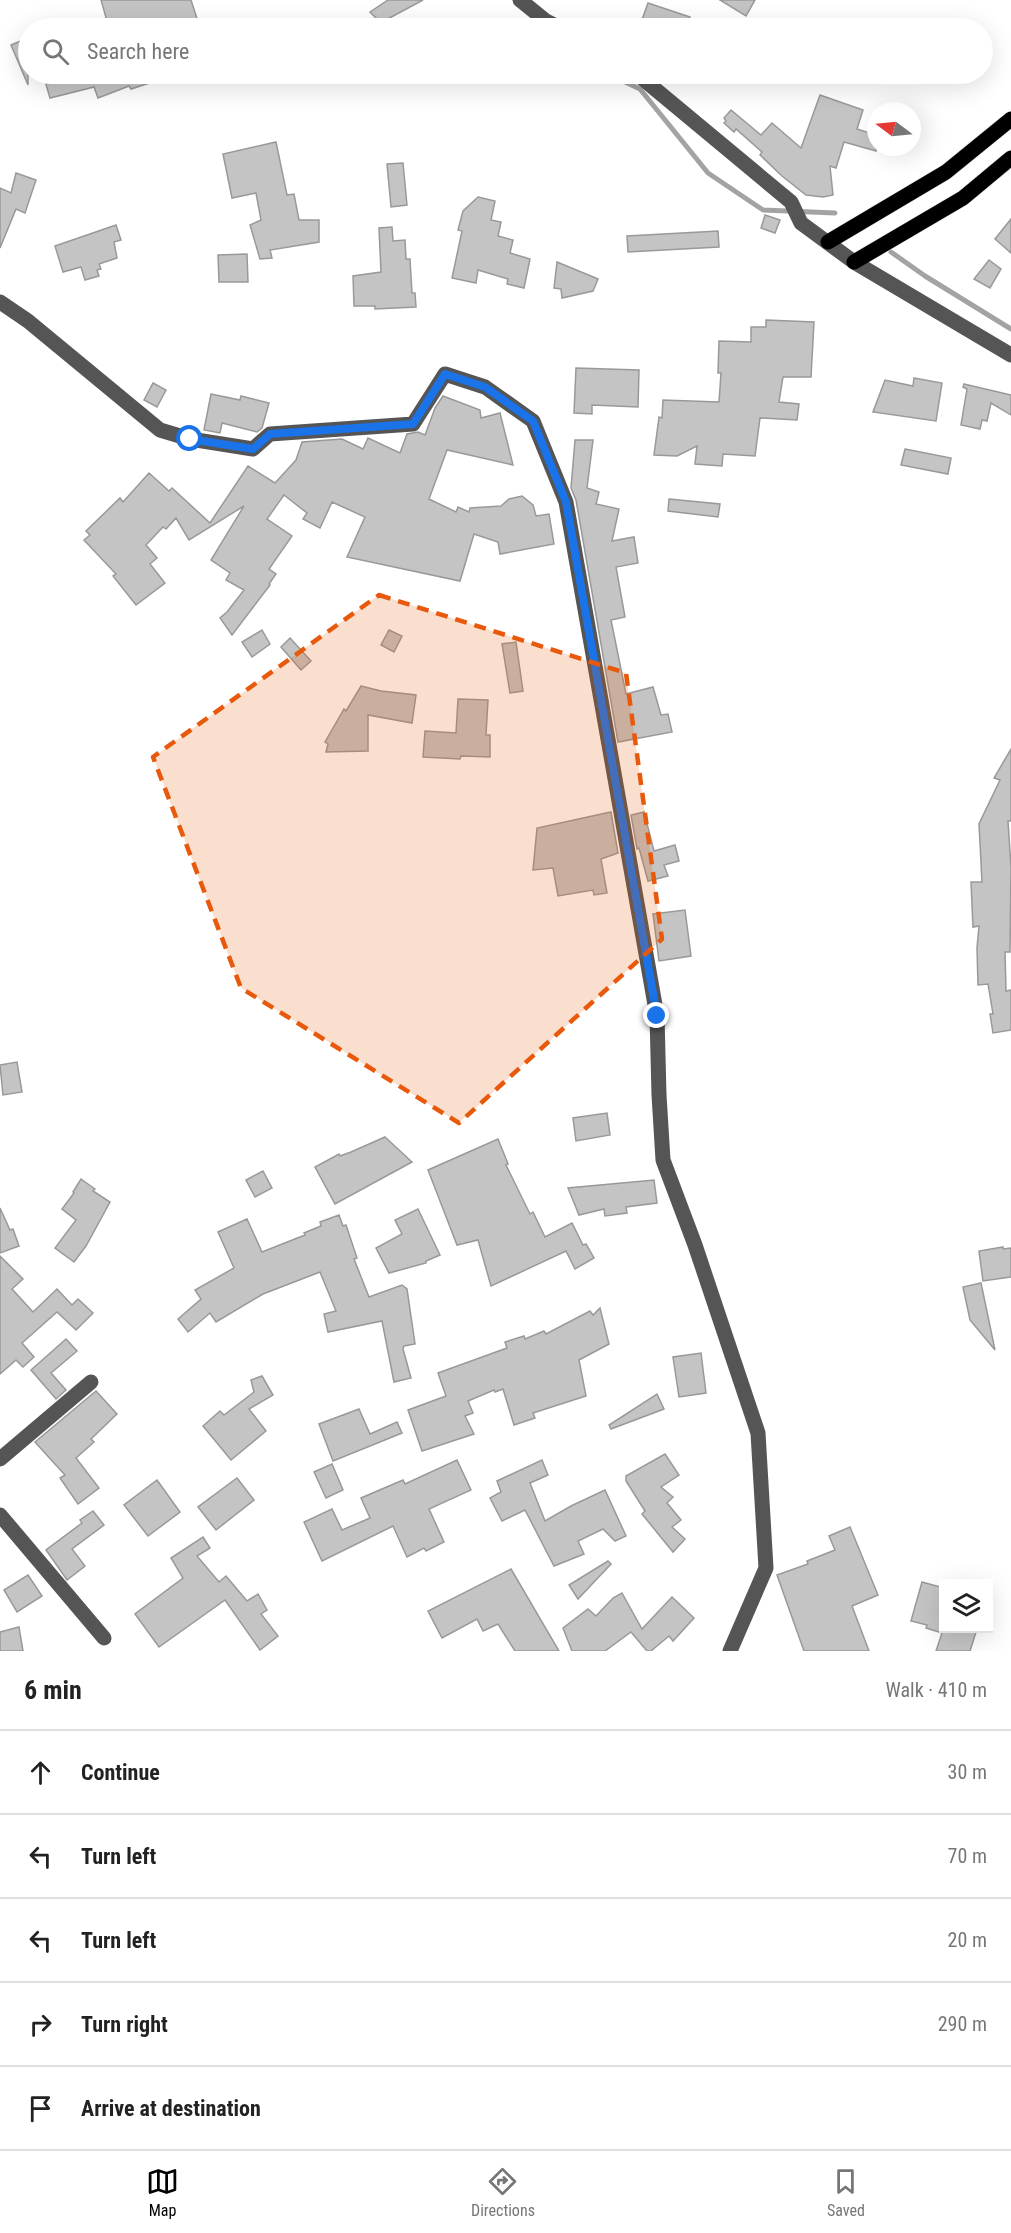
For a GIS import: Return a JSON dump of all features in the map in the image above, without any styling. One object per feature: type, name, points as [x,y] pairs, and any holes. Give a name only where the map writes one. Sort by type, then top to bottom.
[{"type":"main road","points":[[828,243],[946,172],[1011,119]]},
{"type":"main road","points":[[854,262],[963,198],[1011,158]]},
{"type":"street","points":[[520,0],[542,18]]},
{"type":"street","points":[[649,84],[791,202],[801,223],[854,262],[1011,355]]},
{"type":"street","points":[[0,302],[28,321],[160,430],[190,439],[253,449],[270,434],[413,424],[445,374],[485,387],[533,421],[566,502],[657,1016],[663,1160],[695,1245],[759,1432],[766,1568],[730,1651]]},
{"type":"street","points":[[0,1459],[91,1382]]},
{"type":"street","points":[[0,1515],[5,1532],[104,1638]]},
{"type":"highlighted area","points":[[379,595],[626,673],[662,939],[459,1123],[241,988],[153,757]]},
{"type":"building","points":[[101,0],[191,0],[197,18],[106,18]]},
{"type":"building","points":[[388,0],[423,0],[390,18],[376,18],[370,12]]},
{"type":"building","points":[[720,0],[755,0],[746,16]]},
{"type":"building","points":[[648,3],[690,17],[690,18],[643,18]]},
{"type":"building","points":[[18,42],[18,61],[11,45]]},
{"type":"building","points":[[46,84],[146,84],[131,89],[129,86],[98,98],[94,87],[50,98]]},
{"type":"building","points":[[820,95],[863,110],[857,129],[867,132],[867,148],[844,142],[836,168],[830,166],[833,195],[823,197],[806,195],[782,176],[760,155],[762,152],[736,129],[734,132],[724,123],[726,121],[724,118],[731,110],[761,135],[772,123],[801,148]]},
{"type":"building","points":[[276,142],[287,195],[294,194],[299,220],[319,220],[319,242],[270,250],[272,258],[260,259],[250,225],[261,220],[256,193],[232,198],[223,154]]},
{"type":"building","points":[[403,163],[407,205],[391,207],[387,164]]},
{"type":"building","points":[[16,173],[36,180],[25,213],[16,209],[0,248],[0,188],[11,193]]},
{"type":"building","points":[[478,197],[495,201],[491,220],[501,222],[498,236],[513,240],[510,253],[530,259],[524,288],[507,284],[508,279],[478,270],[476,283],[452,278],[462,231],[458,230],[463,211]]},
{"type":"building","points":[[765,215],[780,220],[775,233],[761,228]]},
{"type":"building","points":[[1011,219],[1011,253],[995,239]]},
{"type":"building","points":[[116,225],[121,240],[114,242],[117,258],[99,264],[101,269],[97,270],[99,276],[85,280],[81,267],[63,272],[55,246]]},
{"type":"building","points":[[392,227],[393,241],[405,240],[406,259],[410,259],[412,293],[415,293],[416,307],[375,309],[375,306],[354,306],[353,276],[381,272],[379,228]]},
{"type":"building","points":[[718,231],[719,247],[628,252],[627,236]]},
{"type":"building","points":[[247,254],[248,282],[219,282],[218,255]]},
{"type":"building","points":[[989,260],[1001,269],[990,288],[974,279]]},
{"type":"building","points":[[557,262],[598,279],[593,291],[562,298],[561,289],[554,288]]},
{"type":"building","points":[[766,320],[814,322],[811,377],[783,377],[779,402],[799,404],[797,420],[760,418],[755,456],[723,454],[722,466],[695,464],[697,446],[677,456],[654,455],[659,417],[662,418],[663,400],[719,402],[721,373],[718,373],[719,341],[751,342],[751,327],[766,327]]},
{"type":"building","points":[[576,368],[639,370],[638,407],[592,405],[592,414],[574,413]]},
{"type":"building","points":[[914,378],[942,383],[936,421],[873,412],[885,380],[913,386]]},
{"type":"building","points":[[153,383],[166,390],[157,407],[144,400]]},
{"type":"building","points":[[964,384],[1011,395],[1011,415],[991,403],[987,421],[982,420],[980,429],[961,425],[967,389],[963,387]]},
{"type":"building","points":[[211,394],[240,400],[241,396],[269,403],[262,428],[257,432],[222,423],[220,433],[204,430]]},
{"type":"building","points":[[443,396],[480,410],[481,418],[500,413],[513,465],[447,450],[429,499],[456,512],[458,507],[469,512],[470,508],[501,506],[509,499],[522,496],[533,505],[536,516],[549,514],[554,544],[500,554],[498,542],[474,534],[460,581],[347,557],[365,517],[332,502],[320,528],[303,519],[307,513],[284,495],[267,519],[292,536],[269,569],[276,574],[270,585],[232,635],[220,618],[244,590],[226,580],[230,573],[211,560],[244,506],[189,540],[176,518],[166,529],[163,527],[146,545],[157,558],[150,564],[165,583],[136,605],[113,576],[116,574],[84,540],[90,535],[86,531],[120,498],[123,502],[149,473],[169,491],[172,488],[210,523],[248,466],[275,483],[296,460],[302,442],[342,439],[363,449],[368,438],[400,453],[407,434],[418,432],[425,435],[435,408]]},
{"type":"building","points":[[575,440],[593,440],[587,488],[599,492],[596,504],[619,509],[612,541],[634,537],[638,563],[616,567],[625,617],[611,620],[626,694],[653,687],[661,715],[668,714],[672,732],[618,742],[576,500],[571,488]]},
{"type":"building","points":[[905,449],[951,458],[948,474],[901,465]]},
{"type":"building","points":[[669,499],[720,504],[718,517],[668,511]]},
{"type":"building","points":[[262,630],[270,644],[252,657],[242,642]]},
{"type":"building","points":[[389,630],[402,636],[394,652],[381,645]]},
{"type":"building","points":[[290,638],[311,661],[301,670],[281,647]]},
{"type":"building","points":[[516,642],[523,691],[510,693],[502,644]]},
{"type":"building","points":[[361,686],[416,695],[412,723],[368,715],[368,751],[326,752],[328,744],[325,742],[344,709],[346,711]]},
{"type":"building","points":[[458,699],[488,700],[486,735],[490,735],[490,757],[461,756],[460,759],[423,757],[425,731],[456,733]]},
{"type":"building","points":[[1011,749],[1011,821],[1008,821],[1011,867],[1010,952],[1005,952],[1006,991],[1011,990],[1011,1030],[993,1033],[990,1014],[993,1014],[988,984],[978,985],[979,926],[973,927],[971,882],[982,882],[979,824],[1000,780],[994,778]]},
{"type":"building","points":[[611,812],[618,853],[601,859],[607,893],[594,895],[593,890],[558,896],[553,868],[533,870],[537,828]]},
{"type":"building","points":[[644,812],[654,851],[675,845],[679,861],[664,865],[668,876],[648,881],[639,848],[637,849],[631,815]]},
{"type":"building","points":[[685,910],[691,956],[659,961],[653,914]]},
{"type":"building","points":[[17,1062],[22,1092],[3,1095],[0,1065]]},
{"type":"building","points":[[607,1113],[610,1135],[576,1141],[573,1118]]},
{"type":"building","points":[[385,1137],[412,1162],[335,1204],[315,1167],[339,1154],[340,1156],[351,1152]]},
{"type":"building","points":[[498,1139],[508,1164],[506,1165],[530,1214],[533,1212],[545,1237],[572,1223],[583,1245],[586,1244],[594,1258],[575,1269],[566,1251],[491,1286],[478,1240],[457,1245],[428,1170]]},
{"type":"building","points":[[263,1171],[272,1188],[255,1197],[246,1180]]},
{"type":"building","points":[[81,1179],[95,1189],[93,1191],[110,1202],[86,1246],[74,1262],[55,1248],[76,1220],[62,1209]]},
{"type":"building","points":[[654,1180],[657,1203],[626,1207],[627,1213],[605,1216],[604,1209],[579,1215],[568,1188]]},
{"type":"building","points":[[0,1208],[10,1230],[13,1229],[19,1246],[0,1253]]},
{"type":"building","points":[[418,1209],[440,1255],[426,1263],[389,1273],[376,1248],[402,1234],[395,1220]]},
{"type":"building","points":[[339,1215],[343,1226],[346,1225],[357,1258],[354,1259],[369,1297],[402,1285],[407,1289],[415,1344],[404,1346],[403,1349],[411,1378],[394,1382],[382,1321],[328,1332],[324,1314],[336,1311],[320,1272],[263,1294],[216,1322],[210,1313],[188,1332],[178,1319],[201,1299],[195,1290],[234,1268],[218,1232],[247,1219],[262,1252],[305,1235],[304,1233],[321,1226],[320,1222]]},
{"type":"building","points":[[1003,1247],[1003,1249],[1011,1248],[1011,1277],[983,1281],[979,1251]]},
{"type":"building","points":[[0,1256],[23,1279],[12,1289],[33,1312],[57,1289],[72,1305],[78,1299],[93,1313],[76,1330],[57,1312],[22,1343],[34,1357],[23,1367],[16,1360],[0,1374]]},
{"type":"building","points":[[981,1283],[995,1350],[970,1320],[963,1287]]},
{"type":"building","points":[[600,1308],[609,1344],[579,1360],[586,1396],[533,1413],[535,1418],[514,1425],[503,1389],[495,1392],[494,1390],[468,1401],[473,1413],[465,1416],[474,1434],[422,1451],[408,1410],[446,1396],[438,1373],[507,1348],[505,1342],[524,1336],[525,1339],[544,1331],[546,1334],[590,1311],[593,1315]]},
{"type":"building","points":[[66,1339],[77,1351],[51,1373],[66,1390],[56,1399],[31,1370]]},
{"type":"building","points":[[701,1353],[706,1393],[679,1397],[673,1357]]},
{"type":"building","points":[[262,1376],[273,1395],[249,1409],[266,1431],[231,1460],[203,1426],[220,1411],[224,1415],[254,1392],[251,1380]]},
{"type":"building","points":[[96,1391],[117,1414],[91,1439],[94,1442],[76,1458],[99,1488],[78,1504],[60,1478],[65,1475],[35,1442]]},
{"type":"building","points":[[657,1394],[664,1409],[611,1429],[609,1425]]},
{"type":"building","points":[[359,1409],[370,1434],[397,1422],[402,1433],[333,1461],[319,1424]]},
{"type":"building","points":[[665,1454],[679,1475],[661,1487],[673,1497],[667,1503],[681,1520],[672,1527],[685,1539],[673,1552],[642,1514],[645,1511],[626,1481],[626,1476]]},
{"type":"building","points":[[457,1460],[471,1490],[429,1509],[444,1542],[426,1551],[424,1548],[407,1557],[393,1526],[322,1561],[304,1522],[332,1509],[342,1530],[370,1518],[361,1498],[403,1480],[405,1484]]},
{"type":"building","points":[[542,1460],[548,1475],[530,1483],[545,1521],[605,1490],[626,1536],[615,1541],[603,1529],[578,1541],[584,1554],[554,1566],[525,1510],[502,1521],[490,1498],[501,1492],[497,1481]]},
{"type":"building","points":[[332,1464],[343,1490],[326,1498],[314,1472]]},
{"type":"building","points":[[237,1478],[254,1500],[216,1530],[198,1507]]},
{"type":"building","points":[[157,1480],[180,1512],[148,1536],[124,1505]]},
{"type":"building","points":[[93,1511],[104,1525],[72,1549],[85,1566],[67,1580],[46,1550],[82,1523],[80,1520]]},
{"type":"building","points":[[850,1527],[878,1595],[852,1606],[869,1651],[804,1651],[777,1575],[808,1564],[807,1561],[835,1550],[829,1536]]},
{"type":"building","points":[[203,1537],[210,1548],[197,1556],[219,1582],[226,1576],[247,1601],[258,1594],[267,1610],[261,1614],[278,1636],[260,1650],[225,1600],[159,1647],[135,1614],[183,1578],[171,1558]]},
{"type":"building","points":[[608,1561],[611,1564],[578,1599],[569,1585]]},
{"type":"building","points":[[511,1569],[559,1651],[515,1651],[498,1624],[483,1631],[477,1619],[442,1638],[428,1611]]},
{"type":"building","points":[[28,1575],[42,1596],[17,1612],[4,1590]]},
{"type":"building","points":[[922,1582],[939,1587],[939,1632],[926,1628],[927,1625],[911,1621]]},
{"type":"building","points":[[622,1593],[642,1629],[672,1597],[694,1618],[673,1641],[669,1636],[651,1651],[647,1651],[631,1632],[605,1651],[572,1651],[563,1628],[588,1609],[596,1616],[613,1598]]},
{"type":"building","points":[[19,1627],[23,1651],[0,1651],[0,1632]]},
{"type":"building","points":[[942,1633],[976,1633],[970,1651],[936,1651]]},
{"type":"waterway","points":[[629,84],[640,89],[708,173],[763,210],[835,213]]},
{"type":"waterway","points":[[891,252],[925,276],[1011,329]]},
{"type":"route","points":[[190,439],[253,449],[270,434],[413,424],[445,374],[485,387],[533,421],[566,502],[657,1016]]}]
